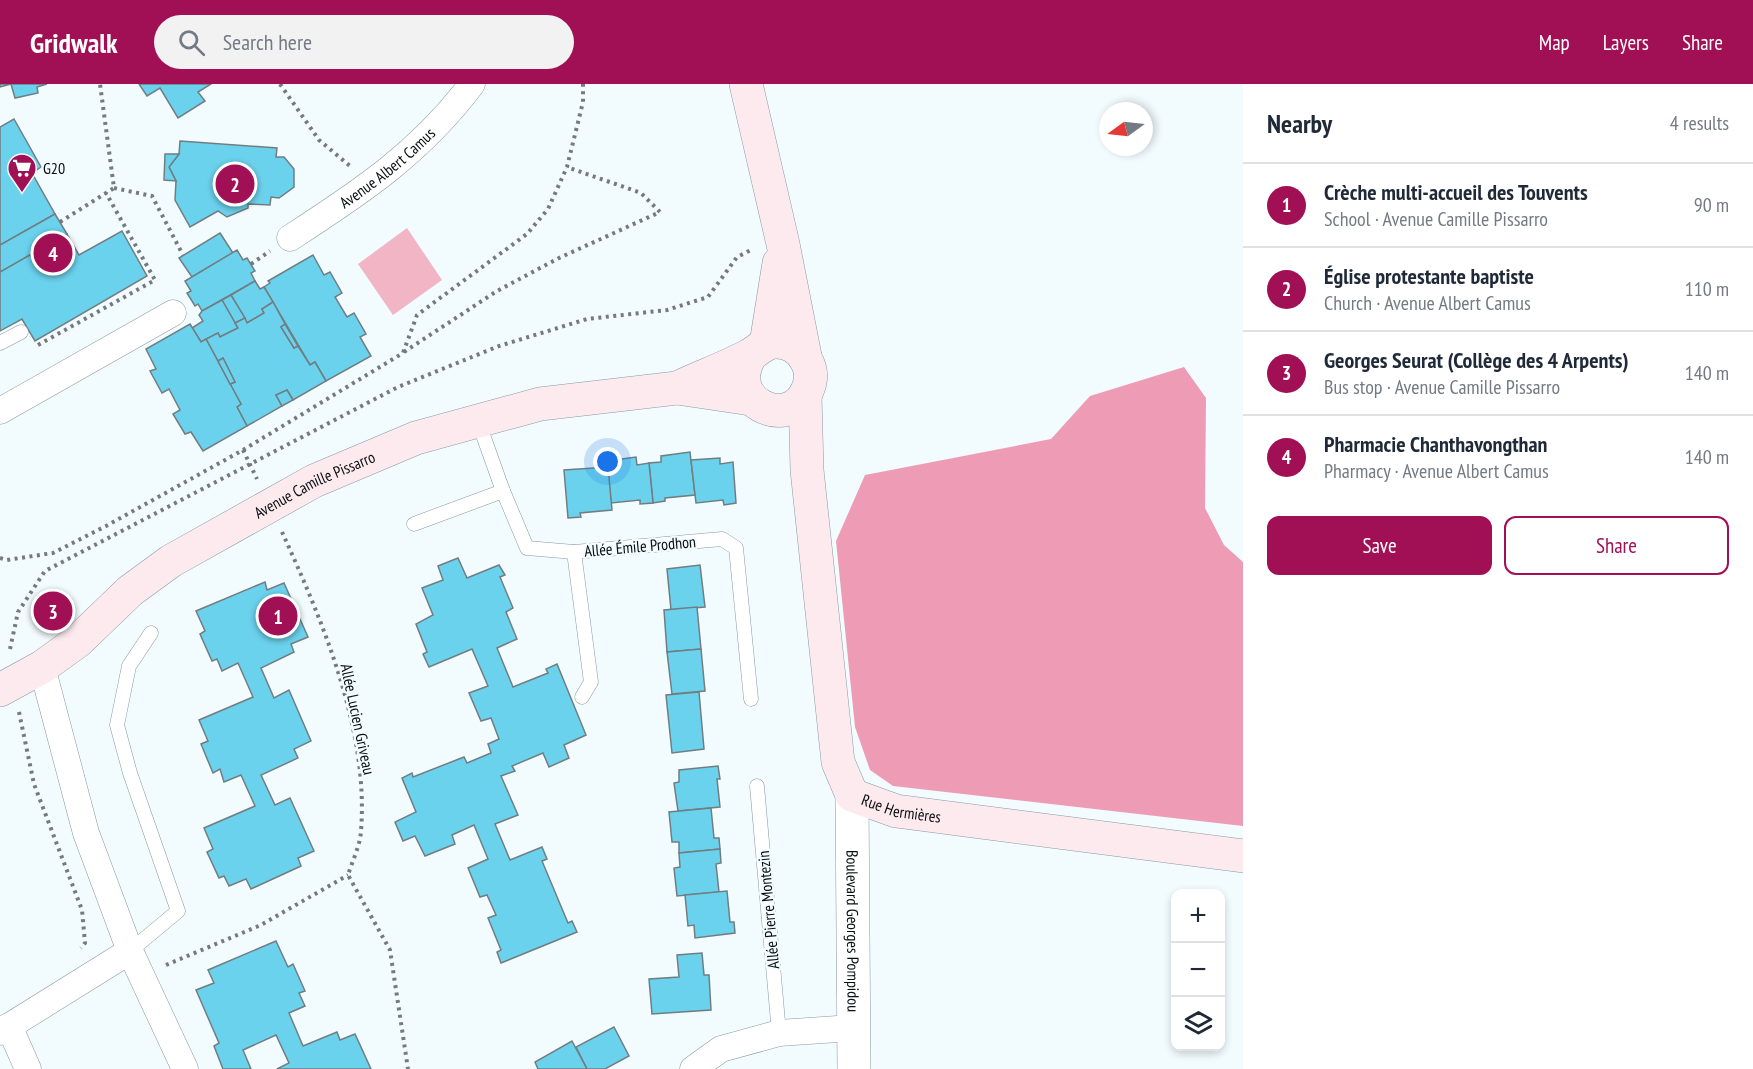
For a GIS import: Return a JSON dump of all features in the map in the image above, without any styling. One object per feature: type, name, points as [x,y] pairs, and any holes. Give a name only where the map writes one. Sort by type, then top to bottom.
[{"type":"main road","points":[[746,84],[811,376],[805,395],[789,408],[760,404]]},
{"type":"main road","points":[[783,243],[758,349],[743,372],[743,382],[807,470]]},
{"type":"main road","points":[[758,349],[787,344],[805,356]]},
{"type":"main road","name":"Avenue Camille Pissarro","points":[[677,388],[758,349]]},
{"type":"main road","name":"Avenue Camille Pissarro","points":[[7,687],[42,667],[78,641],[138,585],[171,561],[314,481],[416,438],[540,404],[677,388],[760,404]]},
{"type":"main road","name":"Rue Hermières","points":[[805,395],[807,470],[838,762],[852,795],[896,811],[1243,856]]},
{"type":"street","name":"Avenue Albert Camus","points":[[290,238],[402,161],[457,104],[472,84]]},
{"type":"street","points":[[0,411],[172,314]]},
{"type":"street","points":[[42,667],[86,833],[130,951],[179,1067]]},
{"type":"street","name":"Boulevard Georges Pompidou","points":[[852,795],[854,1069]]},
{"type":"street","points":[[28,1069],[5,1029],[130,951]]},
{"type":"street","points":[[693,1069],[721,1049],[779,1033],[852,1028]]},
{"type":"lane","points":[[0,343],[17,334]]},
{"type":"lane","name":"Allée Émile Prodhon","points":[[478,421],[502,491],[526,548],[574,552],[722,539],[736,548],[751,699]]},
{"type":"lane","points":[[414,524],[502,491]]},
{"type":"lane","points":[[574,552],[591,682],[582,697]]},
{"type":"lane","points":[[130,951],[178,911],[130,773],[117,725],[129,666],[151,633]]},
{"type":"lane","name":"Allée Pierre Montezin","points":[[757,786],[779,1033]]},
{"type":"path","points":[[100,84],[114,188]]},
{"type":"path","points":[[280,84],[319,140],[371,184]]},
{"type":"path","points":[[404,353],[417,315],[527,234],[548,209],[567,167],[583,102],[583,84]]},
{"type":"path","points":[[0,558],[7,560],[53,553],[243,450],[404,353],[497,291],[559,258],[660,212],[640,193],[567,167]]},
{"type":"path","points":[[60,222],[114,188],[152,196],[183,255]]},
{"type":"path","points":[[17,334],[33,348],[155,280],[106,193]]},
{"type":"path","points":[[75,956],[85,943],[82,910],[34,784],[7,687],[9,654],[18,612],[45,572],[398,387],[500,346],[587,319],[667,310],[708,297],[737,257],[756,248],[783,243]]},
{"type":"path","name":"Allée Lucien Griveau","points":[[243,450],[314,602],[342,681],[359,767],[361,833],[348,875]]},
{"type":"path","points":[[142,975],[261,925],[348,875],[390,950],[408,1069]]},
{"type":"shaded area","points":[[407,228],[442,280],[393,315],[358,264]]},
{"type":"shaded area","points":[[1184,367],[1206,398],[1205,508],[1224,545],[1243,562],[1243,826],[893,786],[870,770],[855,727],[836,541],[865,475],[1051,439],[1090,396]]},
{"type":"building","points":[[11,84],[47,84],[37,87],[38,93],[15,98]]},
{"type":"building","points":[[139,84],[211,84],[198,92],[205,101],[178,118],[160,88],[147,96]]},
{"type":"building","name":"G20","points":[[14,119],[41,167],[32,173],[55,214],[0,245],[0,127]]},
{"type":"building","points":[[180,141],[277,148],[276,157],[284,157],[294,169],[294,187],[279,198],[271,197],[270,205],[248,204],[248,208],[227,217],[218,211],[190,227],[175,200],[176,181],[169,167],[179,154]]},
{"type":"building","points":[[165,154],[179,154],[169,167],[176,181],[164,180]]},
{"type":"building","points":[[55,214],[67,234],[0,272],[0,245]]},
{"type":"building","points":[[122,231],[147,276],[35,341],[22,319],[0,331],[0,272],[67,234],[79,255]]},
{"type":"building","points":[[220,233],[233,253],[192,277],[179,258]]},
{"type":"building","points":[[237,250],[243,260],[247,258],[255,271],[251,273],[255,281],[202,311],[198,304],[195,306],[187,293],[191,291],[185,281]]},
{"type":"building","points":[[313,255],[324,275],[330,272],[342,293],[335,297],[347,317],[354,313],[366,334],[360,337],[371,356],[326,381],[315,362],[310,365],[264,287],[270,283],[268,281]]},
{"type":"building","points":[[255,281],[260,289],[264,287],[273,302],[262,309],[264,313],[247,323],[231,295]]},
{"type":"building","points":[[231,295],[245,318],[235,323],[222,300]]},
{"type":"building","points":[[222,300],[238,328],[220,337],[218,333],[201,342],[192,328],[203,321],[199,315],[202,311]]},
{"type":"building","points":[[273,302],[285,324],[281,327],[294,348],[298,346],[310,365],[315,362],[326,381],[293,400],[287,390],[276,395],[282,406],[247,426],[237,407],[241,404],[230,384],[235,382],[223,358],[218,361],[206,339],[218,333],[220,337],[238,328],[235,323],[245,318],[247,323],[264,313],[262,309]]},
{"type":"building","points":[[190,324],[201,342],[206,339],[241,404],[237,407],[247,426],[203,451],[191,432],[185,434],[173,414],[180,410],[169,389],[162,393],[150,371],[156,369],[146,349]]},
{"type":"building","points":[[285,324],[298,346],[294,348],[281,327]]},
{"type":"building","points":[[223,358],[235,382],[230,384],[218,361]]},
{"type":"building","points":[[287,390],[293,400],[282,406],[276,395]]},
{"type":"building","points":[[690,452],[695,495],[665,498],[665,501],[653,503],[649,463],[661,462],[661,456]]},
{"type":"building","points":[[636,457],[637,465],[649,463],[653,503],[640,504],[640,500],[611,503],[607,461]]},
{"type":"building","points":[[720,458],[720,464],[733,462],[736,503],[724,505],[723,500],[696,503],[691,460]]},
{"type":"building","points":[[608,467],[612,510],[580,513],[581,517],[568,518],[564,470]]},
{"type":"building","points":[[458,558],[467,578],[499,565],[505,575],[500,577],[513,608],[506,612],[517,639],[497,648],[513,687],[548,673],[546,669],[557,664],[586,735],[564,745],[569,758],[549,767],[543,753],[512,766],[515,771],[501,776],[518,815],[495,824],[510,860],[542,847],[547,859],[542,861],[568,923],[572,921],[577,932],[501,963],[497,952],[501,950],[488,918],[496,915],[487,895],[480,897],[468,868],[488,859],[474,825],[452,835],[455,844],[425,856],[415,836],[403,841],[395,822],[416,812],[402,778],[412,773],[413,777],[464,757],[467,763],[491,753],[488,744],[499,739],[491,718],[481,721],[469,693],[488,686],[472,649],[429,667],[423,654],[427,652],[416,624],[433,615],[422,588],[443,580],[438,566]]},
{"type":"building","points":[[700,565],[705,607],[671,610],[667,569]]},
{"type":"building","points":[[265,582],[267,590],[284,583],[308,637],[291,644],[294,652],[261,668],[274,698],[289,690],[311,741],[294,749],[298,758],[261,775],[275,805],[290,798],[314,851],[298,858],[301,866],[251,889],[246,879],[229,886],[224,876],[219,878],[207,852],[213,849],[204,828],[255,806],[241,775],[224,782],[220,769],[213,773],[201,744],[208,741],[199,720],[253,697],[238,663],[222,671],[217,659],[212,661],[200,634],[205,631],[196,611]]},
{"type":"building","points":[[697,607],[701,649],[667,652],[664,610]]},
{"type":"building","points":[[701,649],[705,691],[672,694],[667,652]]},
{"type":"building","points":[[699,692],[704,749],[672,753],[666,695]]},
{"type":"building","points":[[718,766],[720,807],[678,811],[674,783],[679,782],[679,770]]},
{"type":"building","points":[[711,808],[714,838],[719,838],[720,849],[679,853],[679,842],[672,842],[669,812]]},
{"type":"building","points":[[720,849],[721,863],[716,864],[719,892],[677,896],[674,868],[680,867],[679,853]]},
{"type":"building","points":[[727,891],[730,922],[734,922],[735,933],[695,938],[694,925],[688,926],[685,895]]},
{"type":"building","points":[[276,941],[288,967],[293,964],[305,991],[299,993],[305,1006],[289,1013],[303,1046],[337,1032],[340,1040],[355,1034],[371,1069],[277,1069],[289,1063],[276,1035],[243,1050],[251,1069],[223,1069],[214,1046],[219,1043],[196,990],[214,983],[208,970]]},
{"type":"building","points":[[702,953],[704,975],[709,975],[711,1010],[652,1014],[649,979],[679,977],[677,955]]},
{"type":"building","points":[[614,1027],[629,1056],[605,1069],[587,1069],[576,1047]]},
{"type":"building","points":[[572,1041],[587,1069],[538,1069],[535,1062]]},
{"type":"place","name":"Église protestante baptiste","points":[[235,184]]},
{"type":"place","name":"G20","points":[[22,194]]},
{"type":"place","name":"Pharmacie Chanthavongthan","points":[[53,253]]},
{"type":"place","name":"Georges Seurat (Collège des 4 Arpents)","points":[[53,611]]},
{"type":"place","name":"Crèche multi-accueil des Touvents","points":[[278,616]]}]
